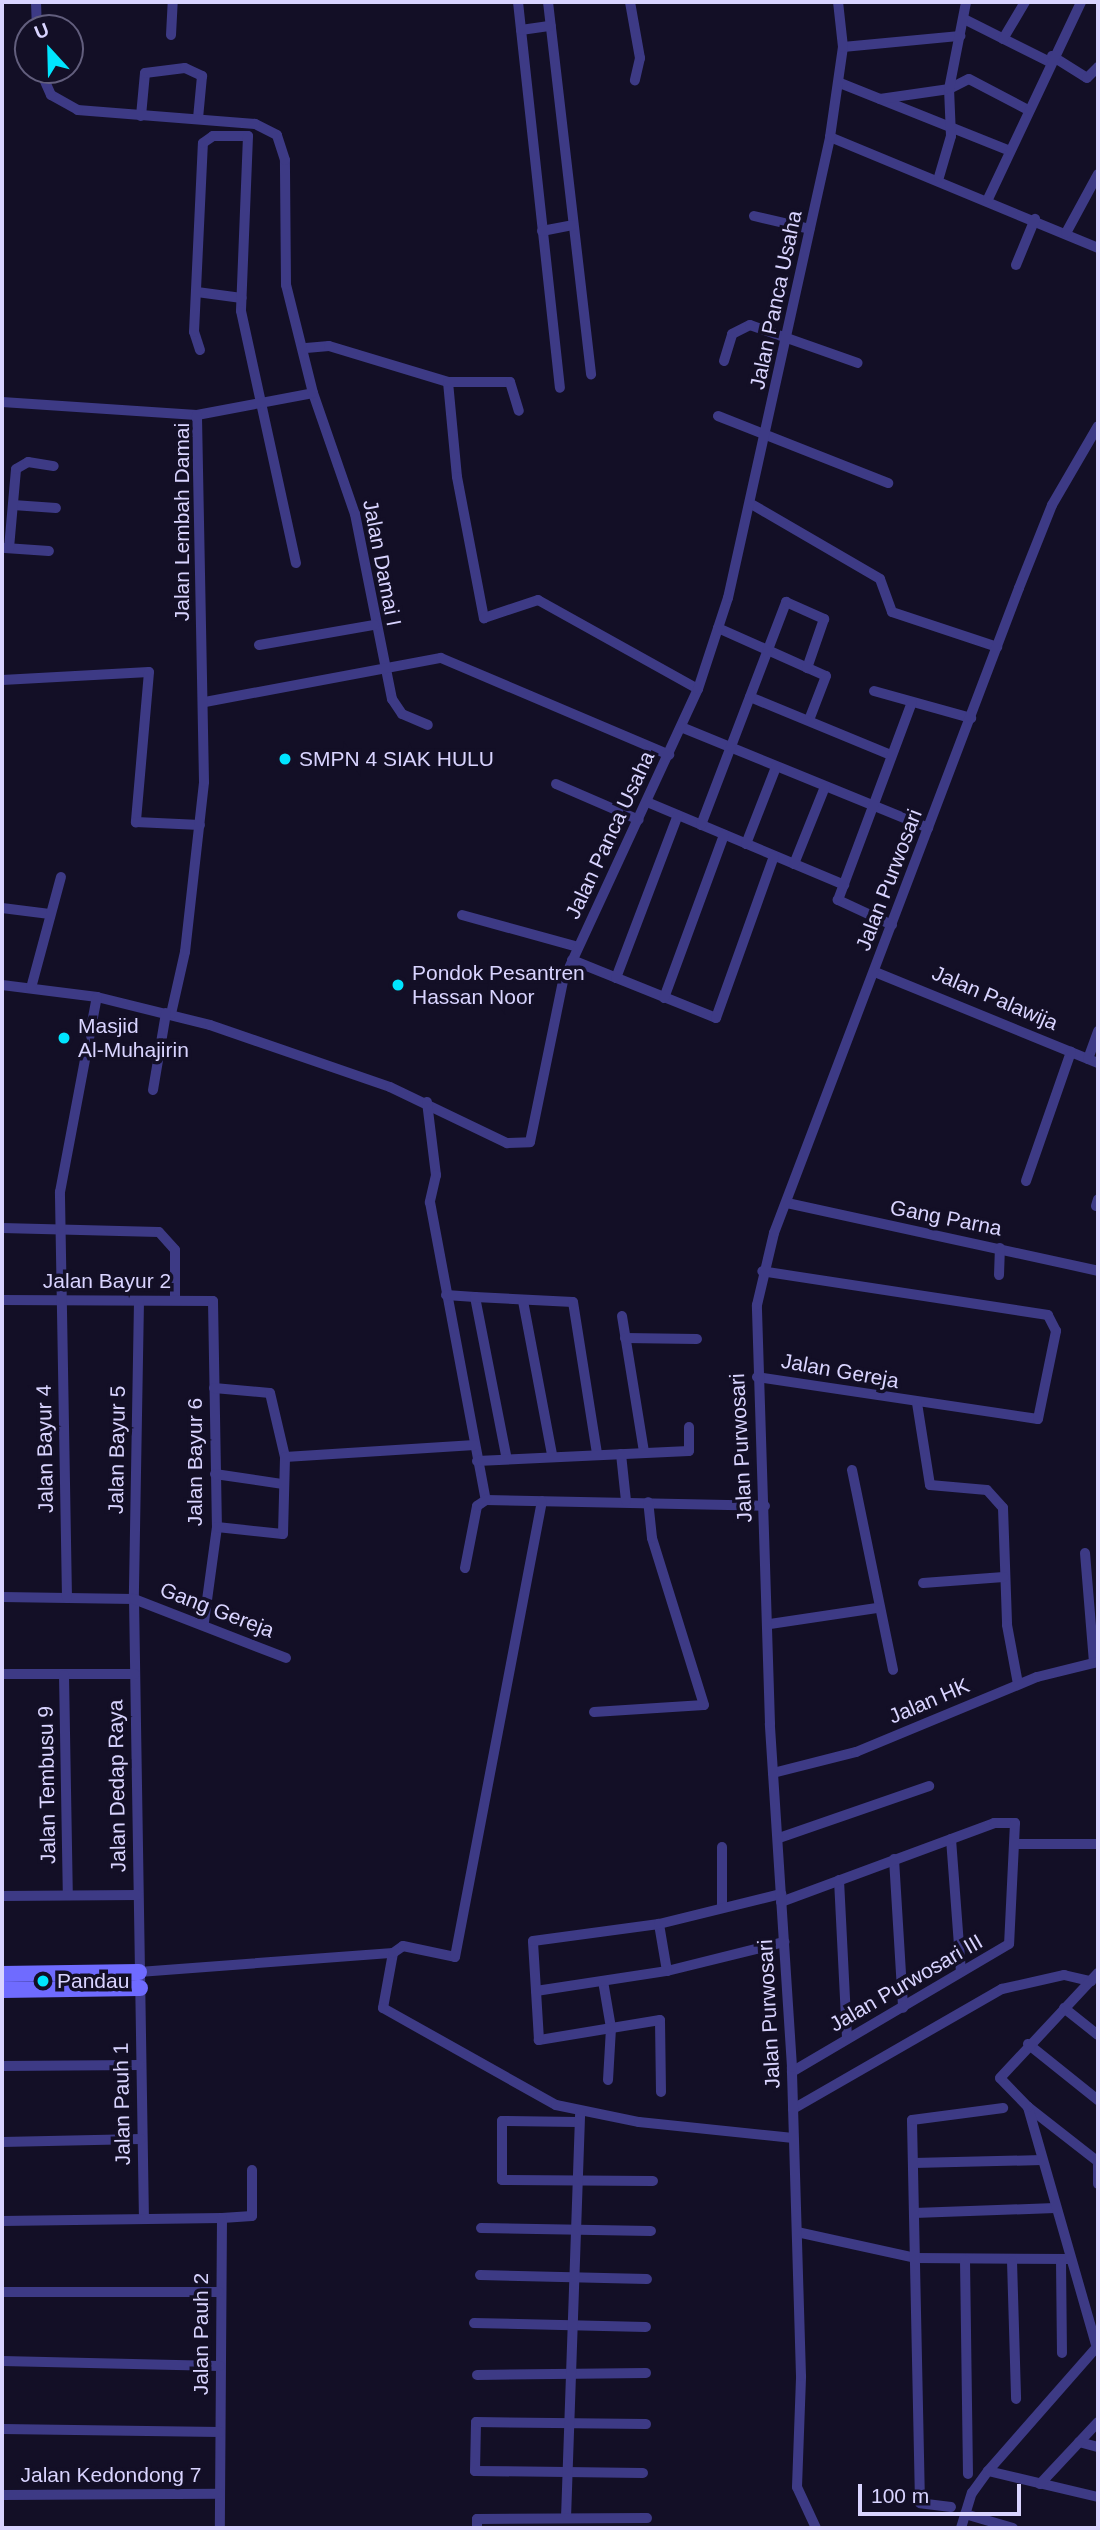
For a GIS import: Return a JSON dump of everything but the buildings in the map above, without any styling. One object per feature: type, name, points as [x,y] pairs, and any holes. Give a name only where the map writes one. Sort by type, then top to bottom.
[{"type":"street","points":[[171,35],[173,2]]},
{"type":"street","points":[[517,2],[560,388]]},
{"type":"street","points":[[548,2],[591,375]]},
{"type":"street","points":[[630,2],[640,58],[635,80]]},
{"type":"street","name":"Jalan Panca Usaha","points":[[2,985],[97,997],[169,1013],[427,1102],[507,1143],[530,1142],[572,960],[698,689],[753,505],[839,83],[843,47],[838,2]]},
{"type":"street","points":[[939,177],[950,125],[948,89],[966,2]]},
{"type":"street","points":[[1003,38],[1025,2]]},
{"type":"street","points":[[988,199],[1051,59],[1081,2]]},
{"type":"street","points":[[964,19],[1087,78],[1098,67]]},
{"type":"street","points":[[521,30],[551,26]]},
{"type":"street","points":[[843,47],[960,36]]},
{"type":"street","points":[[141,116],[145,74],[185,68],[202,76],[198,118]]},
{"type":"street","points":[[880,99],[913,92],[948,89],[969,79],[1028,110]]},
{"type":"street","points":[[839,83],[1010,151]]},
{"type":"street","points":[[46,84],[51,95],[78,110],[256,124],[277,135],[285,160],[286,285],[306,348],[313,393]]},
{"type":"street","points":[[908,111],[913,92]]},
{"type":"street","points":[[200,350],[194,342],[203,143],[242,135],[251,140],[242,298],[266,402],[296,563]]},
{"type":"street","points":[[830,136],[939,177],[1098,248]]},
{"type":"street","points":[[1066,233],[1098,174]]},
{"type":"street","points":[[754,216],[810,229]]},
{"type":"street","points":[[1016,265],[1035,219]]},
{"type":"street","points":[[542,231],[572,225]]},
{"type":"street","points":[[197,292],[242,298]]},
{"type":"street","points":[[724,361],[725,344],[742,326],[788,334],[858,363]]},
{"type":"street","points":[[306,348],[329,346],[448,382],[510,382],[519,411]]},
{"type":"street","points":[[448,382],[457,477],[484,618],[538,600],[698,689]]},
{"type":"street","name":"Jalan Lembah Damai","points":[[153,1090],[169,1013],[200,825],[205,702],[197,415],[313,393]]},
{"type":"street","name":"Jalan Damai I","points":[[313,393],[355,514],[374,625],[398,710],[428,725]]},
{"type":"street","points":[[2,402],[197,415]]},
{"type":"street","points":[[718,416],[888,484]]},
{"type":"street","name":"Jalan Purwosari","points":[[816,2528],[797,2487],[797,2232],[792,2073],[773,1773],[770,1624],[757,1377],[762,1270],[1052,505],[1098,426]]},
{"type":"street","points":[[49,551],[5,548],[20,463],[54,466]]},
{"type":"street","points":[[13,505],[56,508]]},
{"type":"street","points":[[753,505],[880,579],[892,612],[998,647]]},
{"type":"street","points":[[701,825],[786,602],[824,619],[807,668]]},
{"type":"street","points":[[260,645],[374,625]]},
{"type":"street","points":[[718,628],[826,676],[809,720]]},
{"type":"street","points":[[205,702],[441,658],[472,667],[669,755]]},
{"type":"street","points":[[2,680],[149,672],[136,822],[200,825]]},
{"type":"street","points":[[874,691],[971,718]]},
{"type":"street","points":[[750,697],[891,755]]},
{"type":"street","points":[[892,925],[838,900],[912,702]]},
{"type":"street","points":[[681,727],[928,828]]},
{"type":"street","points":[[746,844],[776,767]]},
{"type":"street","points":[[556,784],[639,820]]},
{"type":"street","points":[[794,864],[825,787]]},
{"type":"street","points":[[647,802],[844,885]]},
{"type":"street","points":[[616,978],[678,816]]},
{"type":"street","points":[[664,998],[724,835]]},
{"type":"street","points":[[572,960],[716,1017],[774,856]]},
{"type":"street","points":[[31,989],[61,877]]},
{"type":"street","points":[[2,908],[50,914]]},
{"type":"street","points":[[462,915],[578,947]]},
{"type":"street","name":"Jalan Palawija","points":[[875,972],[1093,1061]]},
{"type":"street","name":"Jalan Bayur 4","points":[[67,1598],[60,1192],[97,997]]},
{"type":"street","points":[[1093,1061],[1098,1031]]},
{"type":"street","points":[[1026,1181],[1071,1052]]},
{"type":"street","points":[[427,1102],[436,1175],[430,1202],[486,1500]]},
{"type":"street","name":"Gang Parna","points":[[787,1203],[1098,1271]]},
{"type":"street","points":[[2,1228],[61,1226],[159,1232],[175,1250],[175,1299]]},
{"type":"street","points":[[999,1275],[1000,1248]]},
{"type":"street","name":"Jalan Gereja","points":[[757,1377],[1038,1419],[1054,1319],[762,1270]]},
{"type":"street","points":[[446,1295],[573,1302],[597,1454]]},
{"type":"street","points":[[475,1297],[506,1455]]},
{"type":"street","name":"Jalan Bayur 2","points":[[2,1300],[213,1301]]},
{"type":"street","name":"Jalan Bayur 5","points":[[134,1599],[139,1301]]},
{"type":"street","name":"Jalan Bayur 6","points":[[204,1622],[217,1527],[213,1301]]},
{"type":"street","points":[[523,1301],[552,1454]]},
{"type":"street","points":[[622,1316],[643,1452]]},
{"type":"street","points":[[625,1338],[697,1339]]},
{"type":"street","points":[[214,1388],[270,1393],[285,1457],[283,1534],[217,1527]]},
{"type":"street","points":[[917,1403],[930,1485],[986,1490],[1000,1499],[1004,1577],[1018,1684]]},
{"type":"street","points":[[477,1461],[506,1455],[689,1451],[688,1427]]},
{"type":"street","points":[[285,1457],[475,1445]]},
{"type":"street","points":[[621,1454],[626,1500]]},
{"type":"street","points":[[852,1470],[877,1608],[892,1671]]},
{"type":"street","points":[[215,1474],[283,1484]]},
{"type":"street","points":[[465,1568],[477,1506],[486,1500],[626,1500],[765,1506]]},
{"type":"street","points":[[2,1974],[140,1980],[393,1953],[403,1946],[456,1956],[542,1501]]},
{"type":"street","points":[[594,1712],[705,1705],[652,1538],[648,1502]]},
{"type":"street","points":[[1085,1553],[1096,1663]]},
{"type":"street","points":[[923,1584],[1004,1577]]},
{"type":"street","name":"Gang Gereja","points":[[2,1597],[134,1599],[204,1622],[286,1658]]},
{"type":"street","name":"Jalan Dedap Raya","points":[[134,1599],[140,1980]]},
{"type":"street","points":[[770,1624],[877,1608]]},
{"type":"street","name":"Jalan HK","points":[[773,1773],[856,1752],[1018,1684],[1096,1663]]},
{"type":"street","points":[[2,1674],[135,1674]]},
{"type":"street","name":"Jalan Tembusu 9","points":[[64,1675],[68,1895]]},
{"type":"street","points":[[779,1838],[929,1786]]},
{"type":"street","points":[[661,2092],[660,2020],[539,2040],[533,1941],[659,1924],[722,1907],[781,1898],[1012,1820],[1016,1844],[1098,1844]]},
{"type":"street","points":[[951,1839],[961,1972]]},
{"type":"street","name":"Jalan Purwosari III","points":[[792,2073],[847,2038],[903,2008],[1012,1939],[1016,1844]]},
{"type":"street","points":[[722,1847],[722,1907]]},
{"type":"street","points":[[894,1859],[903,2008]]},
{"type":"street","points":[[839,1880],[847,2038]]},
{"type":"street","points":[[2,1896],[138,1895]]},
{"type":"street","points":[[659,1924],[667,1971]]},
{"type":"street","points":[[536,1991],[667,1971],[784,1942]]},
{"type":"street","points":[[393,1953],[383,2008],[514,2084],[579,2117]]},
{"type":"street","points":[[793,2109],[1002,1989],[1064,1975],[1096,1975]]},
{"type":"street","points":[[1096,1975],[1028,2044],[1000,2078],[1028,2107],[1098,2160],[1098,2184]]},
{"type":"street","points":[[2,1990],[115,1980]]},
{"type":"street","name":"Jalan Pauh 1","points":[[140,1980],[144,2219]]},
{"type":"street","points":[[603,1981],[611,2028],[608,2080]]},
{"type":"street","points":[[1064,2008],[1098,2035]]},
{"type":"street","points":[[1028,2044],[1098,2100]]},
{"type":"street","points":[[2,2066],[140,2065]]},
{"type":"street","points":[[961,2528],[965,2514],[988,2471],[1098,2347],[1065,2259],[1055,2208],[1028,2107]]},
{"type":"street","points":[[951,2507],[920,2503],[914,2213],[915,2116],[1003,2108]]},
{"type":"street","points":[[571,2522],[567,2472],[572,2230],[579,2117]]},
{"type":"street","points":[[653,2181],[576,2178],[502,2180],[502,2121],[579,2117],[793,2138]]},
{"type":"street","points":[[2,2141],[141,2139]]},
{"type":"street","points":[[914,2163],[1042,2160]]},
{"type":"street","points":[[2,2221],[251,2216],[252,2169]]},
{"type":"street","points":[[914,2213],[1055,2208]]},
{"type":"street","name":"Jalan Pauh 2","points":[[220,2528],[219,2291],[222,2218]]},
{"type":"street","points":[[481,2228],[651,2231]]},
{"type":"street","points":[[797,2232],[915,2258],[1012,2261],[1065,2259]]},
{"type":"street","points":[[1062,2353],[1065,2259]]},
{"type":"street","points":[[965,2260],[968,2474]]},
{"type":"street","points":[[1012,2261],[1016,2399]]},
{"type":"street","points":[[480,2275],[647,2279]]},
{"type":"street","points":[[2,2292],[219,2291]]},
{"type":"street","points":[[474,2323],[646,2327]]},
{"type":"street","points":[[2,2361],[220,2365]]},
{"type":"street","points":[[477,2375],[646,2374]]},
{"type":"street","points":[[643,2473],[475,2471],[476,2422],[646,2424]]},
{"type":"street","points":[[1040,2484],[1098,2423]]},
{"type":"street","points":[[2,2429],[220,2431]]},
{"type":"street","points":[[1079,2442],[1098,2447]]},
{"type":"street","points":[[988,2471],[1098,2497]]},
{"type":"street","name":"Jalan Kedondong 7","points":[[2,2495],[220,2494]]},
{"type":"street","points":[[965,2514],[1013,2528]]},
{"type":"street","points":[[477,2528],[477,2519],[525,2523],[621,2523],[648,2518]]},
{"type":"place","name":"SMPN 4 SIAK HULU","points":[[285,759]]},
{"type":"place","name":"Pondok Pesantren Hassan Noor","points":[[398,985]]},
{"type":"place","name":"Masjid Al-Muhajirin","points":[[64,1038]]},
{"type":"place","name":"Pandau","points":[[43,1981]]}]
